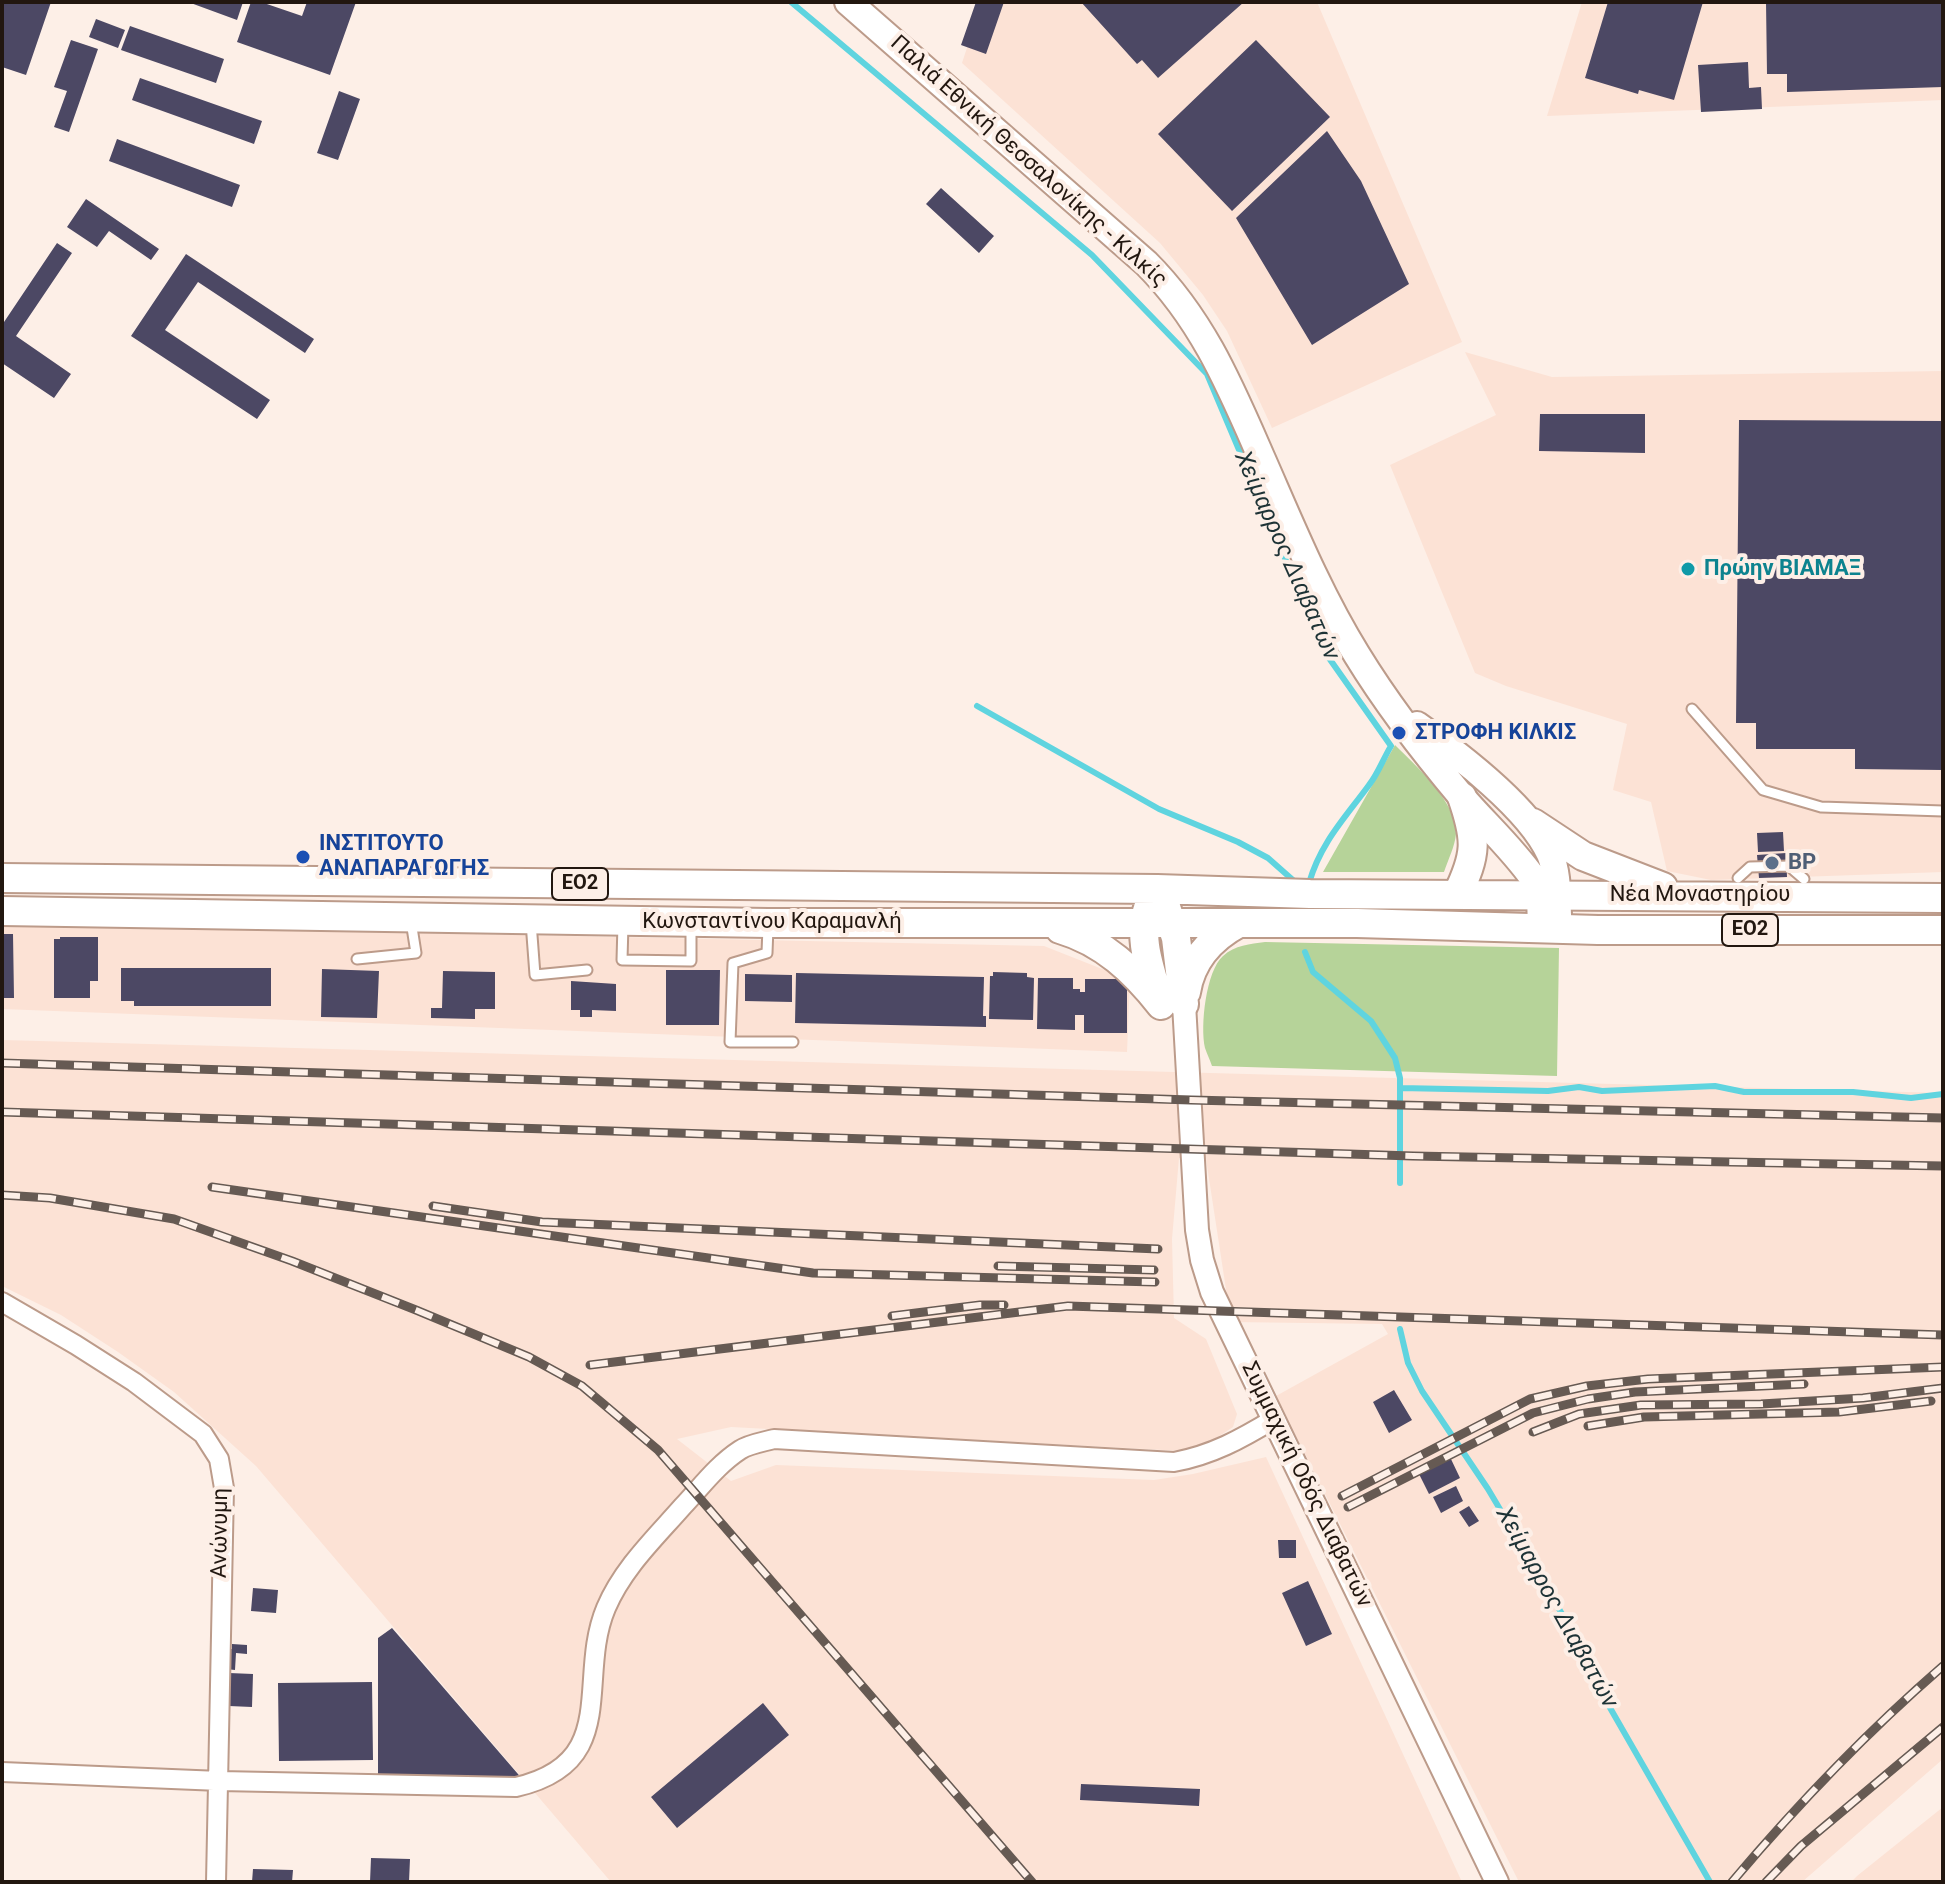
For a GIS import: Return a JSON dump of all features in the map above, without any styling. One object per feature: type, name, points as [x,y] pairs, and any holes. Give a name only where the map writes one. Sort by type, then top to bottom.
[{"type":"main road","name":"Παλιά Εθνική Θεσσαλονίκης - Κιλκίς","points":[[848,2],[1146,263],[1180,300],[1222,370],[1294,534],[1363,664],[1462,797],[1549,896]]},
{"type":"main road","name":"Παλιά Εθνική Θεσσαλονίκης - Κιλκίς","points":[[1398,712],[1447,747],[1533,823],[1552,860],[1549,928]]},
{"type":"main road","points":[[1457,895],[1469,870],[1475,847],[1462,797]]},
{"type":"main road","points":[[1533,823],[1594,861],[1635,878],[1694,895]]},
{"type":"main road","name":"Κωνσταντίνου Καραμανλή","points":[[2,878],[1157,889],[1457,895]]},
{"type":"main road","points":[[1157,889],[1143,922],[1145,956],[1172,1005]]},
{"type":"main road","points":[[1157,889],[1172,922],[1180,959],[1172,1005]]},
{"type":"main road","name":"Νέα Μοναστηρίου","points":[[1457,895],[1943,898]]},
{"type":"main road","name":"Κωνσταντίνου Καραμανλή","points":[[2,911],[768,923],[1172,922],[1549,928]]},
{"type":"main road","points":[[1040,923],[1092,942],[1116,957],[1172,1005]]},
{"type":"main road","points":[[1172,1005],[1199,956],[1223,931],[1239,923]]},
{"type":"main road","name":"Νέα Μοναστηρίου","points":[[1549,928],[1943,930]]},
{"type":"street","name":"Συμμαχική Οδός Διαβατών","points":[[1172,1005],[1189,1068],[1193,1189],[1202,1260],[1220,1310],[1497,1882]]},
{"type":"street","name":"Ανώνυμη","points":[[2,1302],[134,1382],[203,1434],[219,1459],[224,1488],[216,1882]]},
{"type":"street","points":[[2,1772],[220,1781],[516,1787],[540,1782],[569,1763],[589,1720],[597,1644],[605,1610],[624,1573],[720,1466],[742,1448],[774,1439],[1174,1462],[1199,1458],[1230,1445],[1274,1419]]},
{"type":"lane","points":[[1692,709],[1763,790],[1821,807],[1943,811]]},
{"type":"lane","points":[[1738,878],[1750,867],[1789,866],[1804,879]]},
{"type":"lane","points":[[357,959],[416,953],[410,918]]},
{"type":"lane","points":[[531,919],[535,975],[587,970]]},
{"type":"lane","points":[[624,920],[622,960],[691,961],[691,922]]},
{"type":"lane","points":[[768,923],[767,953],[733,963],[730,1042],[793,1042]]},
{"type":"shaded area","points":[[982,2],[1317,2],[1462,342],[1272,428],[1227,331],[1203,295],[1160,243],[962,63]]},
{"type":"shaded area","points":[[1582,2],[1943,2],[1943,100],[1547,116]]},
{"type":"shaded area","name":"Πρώην ΒΙΑΜΑΞ","points":[[1465,352],[1552,377],[1943,371],[1943,872],[1711,880],[1667,871],[1651,802],[1613,790],[1627,724],[1506,686],[1475,673],[1390,465],[1496,415]]},
{"type":"shaded area","points":[[2,924],[1044,946],[1130,980],[1127,1052],[2,1009]]},
{"type":"shaded area","points":[[2,1040],[1943,1093],[1943,1759],[1802,1882],[1519,1882],[1276,1396],[1388,1334],[1382,1324],[1231,1322],[1206,1159],[1179,1158],[1172,1239],[1174,1318],[1206,1339],[1237,1414],[1233,1427],[1209,1443],[1182,1451],[731,1427],[677,1439],[731,1481],[776,1465],[1154,1480],[1266,1457],[1462,1882],[611,1882],[256,1466],[174,1392],[118,1352],[61,1315],[2,1286]]},
{"type":"shaded area","points":[[1943,1807],[1943,1882],[1851,1882],[1857,1876]]},
{"type":"green space","points":[[1395,745],[1434,785],[1455,822],[1453,848],[1444,872],[1323,872]]},
{"type":"green space","points":[[1265,942],[1559,948],[1557,1076],[1212,1066],[1205,1048],[1203,1026],[1212,974],[1217,963],[1228,952]]},
{"type":"building","points":[[2,2],[51,2],[26,75],[2,67]]},
{"type":"building","points":[[188,2],[243,2],[237,20]]},
{"type":"building","points":[[251,2],[261,2],[302,16],[307,2],[356,2],[330,75],[237,42]]},
{"type":"building","points":[[976,2],[1004,2],[986,54],[961,45]]},
{"type":"building","points":[[1081,2],[1244,2],[1158,78],[1142,60],[1137,64]]},
{"type":"building","points":[[1608,2],[1703,2],[1674,100],[1639,90],[1638,94],[1585,78]]},
{"type":"building","points":[[1766,2],[1943,2],[1943,87],[1787,92],[1787,74],[1767,74]]},
{"type":"building","points":[[96,19],[125,30],[118,48],[89,37]]},
{"type":"building","points":[[130,26],[224,59],[216,83],[121,50]]},
{"type":"building","points":[[71,40],[98,49],[69,132],[54,127],[67,91],[54,87]]},
{"type":"building","points":[[1256,40],[1330,117],[1232,211],[1158,134]]},
{"type":"building","points":[[1748,62],[1749,88],[1761,87],[1762,109],[1701,112],[1698,65]]},
{"type":"building","points":[[140,78],[262,121],[254,144],[132,100]]},
{"type":"building","points":[[339,91],[360,99],[338,160],[317,153]]},
{"type":"building","points":[[1327,131],[1361,181],[1409,284],[1312,345],[1236,218]]},
{"type":"building","points":[[117,139],[240,185],[232,207],[109,161]]},
{"type":"building","points":[[941,188],[994,236],[979,253],[926,204]]},
{"type":"building","points":[[86,199],[159,249],[151,260],[109,231],[97,247],[67,227]]},
{"type":"building","points":[[57,243],[72,253],[16,336],[71,374],[54,398],[2,363],[2,325]]},
{"type":"building","points":[[186,254],[314,339],[305,353],[198,282],[165,330],[270,400],[257,419],[131,336]]},
{"type":"building","points":[[1540,414],[1645,414],[1645,453],[1539,451]]},
{"type":"building","points":[[1739,420],[1943,421],[1943,770],[1855,769],[1855,749],[1756,749],[1756,723],[1736,723]]},
{"type":"building","points":[[1783,832],[1784,851],[1758,852],[1757,833]]},
{"type":"building","points":[[1786,853],[1787,877],[1759,878],[1757,855]]},
{"type":"building","points":[[2,934],[13,934],[14,998],[2,998]]},
{"type":"building","points":[[98,937],[98,981],[90,981],[90,998],[54,998],[54,939]]},
{"type":"building","points":[[121,968],[271,968],[271,1006],[134,1006],[134,1001],[121,1001]]},
{"type":"building","points":[[322,969],[379,971],[377,1018],[321,1017]]},
{"type":"building","points":[[666,970],[720,970],[719,1025],[666,1025]]},
{"type":"building","points":[[443,971],[495,972],[495,1009],[475,1009],[475,1019],[431,1018],[431,1008],[442,1008]]},
{"type":"building","points":[[993,972],[1027,973],[1027,977],[1034,978],[1033,1020],[989,1019],[990,976]]},
{"type":"building","points":[[796,973],[984,977],[983,1016],[986,1016],[986,1027],[795,1023]]},
{"type":"building","points":[[745,974],[792,975],[792,1002],[745,1001]]},
{"type":"building","points":[[1038,978],[1073,978],[1073,989],[1080,989],[1080,992],[1085,992],[1085,979],[1127,979],[1127,1033],[1084,1033],[1084,1015],[1075,1015],[1075,1030],[1037,1029]]},
{"type":"building","points":[[571,981],[616,984],[616,1011],[592,1010],[592,1017],[580,1017],[580,1010],[571,1010]]},
{"type":"building","points":[[1394,1390],[1412,1420],[1389,1433],[1373,1402]]},
{"type":"building","points":[[1450,1457],[1460,1478],[1429,1494],[1419,1474]]},
{"type":"building","points":[[1456,1486],[1463,1501],[1441,1513],[1433,1497]]},
{"type":"building","points":[[1469,1506],[1479,1521],[1469,1527],[1459,1512]]},
{"type":"building","points":[[1278,1540],[1296,1540],[1296,1558],[1279,1558]]},
{"type":"building","points":[[1308,1581],[1332,1634],[1306,1646],[1282,1593]]},
{"type":"building","points":[[253,1588],[278,1590],[276,1613],[251,1611]]},
{"type":"building","points":[[392,1628],[524,1781],[378,1780],[378,1638]]},
{"type":"building","points":[[232,1644],[247,1645],[247,1654],[236,1653],[235,1670],[226,1669],[227,1649],[232,1649]]},
{"type":"building","points":[[229,1673],[253,1674],[252,1707],[229,1706]]},
{"type":"building","points":[[372,1682],[373,1760],[279,1761],[278,1683]]},
{"type":"building","points":[[763,1703],[789,1735],[677,1828],[651,1797]]},
{"type":"building","points":[[1081,1784],[1200,1789],[1199,1806],[1080,1800]]},
{"type":"building","points":[[371,1858],[410,1859],[409,1882],[370,1882]]},
{"type":"building","points":[[253,1869],[293,1870],[292,1882],[252,1882]]},
{"type":"waterway","name":"Χείμαρρος Διαβατών","points":[[791,2],[1092,255],[1207,374],[1324,651],[1391,746],[1372,781],[1327,843],[1309,883],[1305,882]]},
{"type":"waterway","name":"Χείμαρρος Διαβατών","points":[[977,706],[1159,809],[1268,858],[1294,881]]},
{"type":"waterway","name":"Χείμαρρος Διαβατών","points":[[1305,952],[1313,972],[1371,1021],[1395,1058],[1400,1078],[1400,1183]]},
{"type":"waterway","points":[[1400,1088],[1548,1091],[1579,1087],[1602,1091],[1715,1086],[1744,1092],[1853,1092],[1911,1098],[1943,1094]]},
{"type":"waterway","name":"Χείμαρρος Διαβατών","points":[[1400,1329],[1408,1363],[1422,1391],[1488,1489],[1562,1614],[1582,1659],[1710,1882]]},
{"type":"railway","points":[[2,1063],[1191,1100],[1943,1118]]},
{"type":"railway","points":[[2,1112],[1413,1156],[1943,1166]]},
{"type":"railway","points":[[212,1187],[813,1273],[1155,1282]]},
{"type":"railway","points":[[2,1195],[50,1198],[174,1219],[416,1310],[529,1357],[582,1386],[658,1450],[1032,1882]]},
{"type":"railway","points":[[433,1206],[542,1222],[1158,1249]]},
{"type":"railway","points":[[998,1266],[1154,1270]]},
{"type":"railway","points":[[892,1316],[1004,1305]]},
{"type":"railway","points":[[590,1365],[1068,1306],[1943,1335]]},
{"type":"railway","points":[[1342,1496],[1530,1399],[1587,1386],[1648,1379],[1943,1367]]},
{"type":"railway","points":[[1348,1507],[1533,1413],[1588,1399],[1635,1392],[1804,1384]]},
{"type":"railway","points":[[1533,1432],[1579,1414],[1641,1405],[1761,1404],[1863,1398],[1943,1388]]},
{"type":"railway","points":[[1588,1426],[1644,1417],[1839,1412],[1931,1401]]},
{"type":"railway","points":[[1732,1882],[1833,1770],[1943,1666]]},
{"type":"railway","points":[[1766,1882],[1801,1846],[1943,1727]]},
{"type":"place","name":"Πρώην ΒΙΑΜΑΞ","points":[[1688,569]]},
{"type":"place","name":"ΣΤΡΟΦΗ ΚΙΛΚΙΣ","points":[[1399,733]]},
{"type":"place","name":"ΙΝΣΤΙΤΟΥΤΟ ΑΝΑΠΑΡΑΓΩΓΗΣ","points":[[303,857]]},
{"type":"place","name":"BP","points":[[1772,863]]}]
